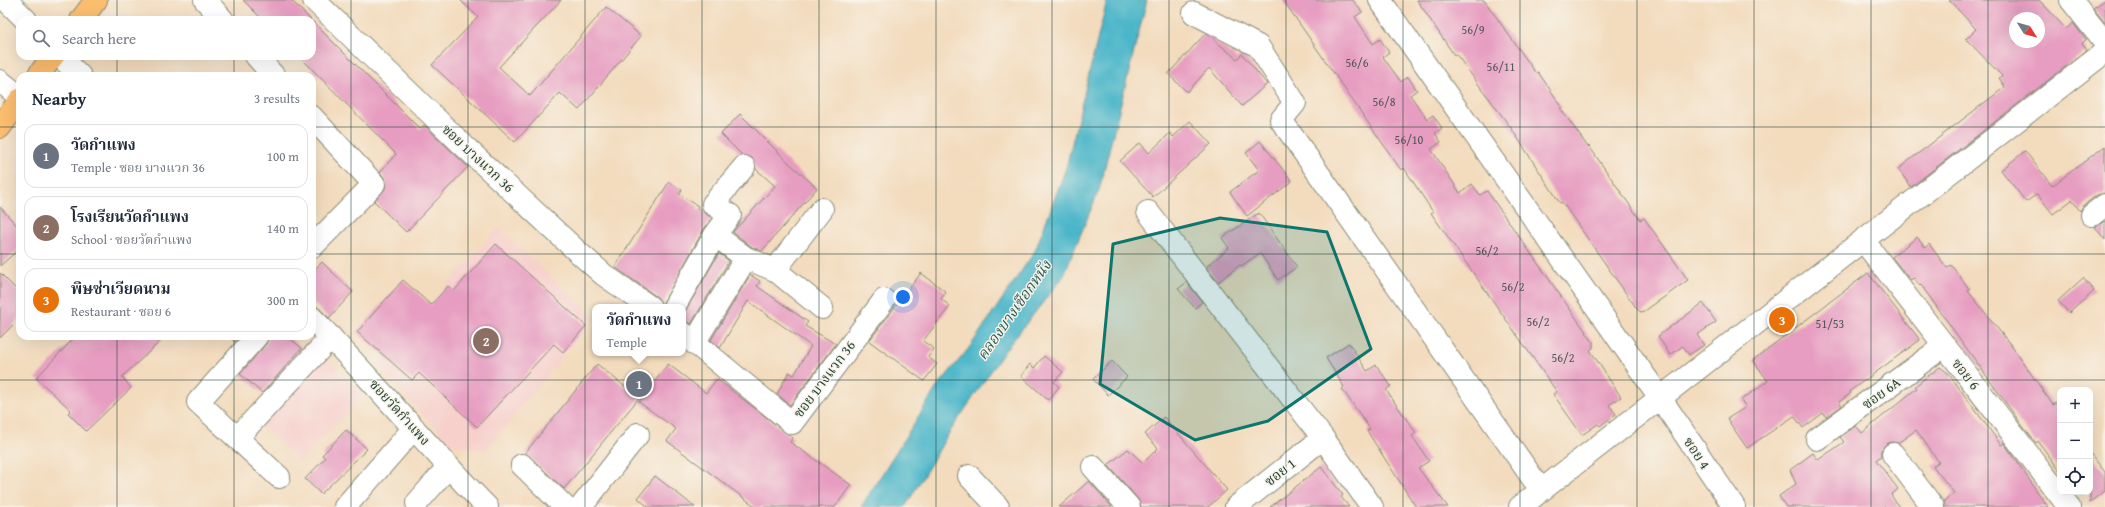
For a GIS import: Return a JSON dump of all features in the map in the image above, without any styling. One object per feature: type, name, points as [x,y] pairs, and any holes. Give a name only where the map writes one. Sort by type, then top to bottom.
[{"type":"main road","points":[[84,16],[96,0]]},
{"type":"main road","points":[[41,72],[50,60]]},
{"type":"main road","points":[[0,127],[16,104]]},
{"type":"street","points":[[6,0],[22,16]]},
{"type":"street","points":[[204,0],[219,16]]},
{"type":"street","name":"ซอย บางแวก 36","points":[[314,0],[458,140],[579,253],[604,275],[646,304]]},
{"type":"street","name":"ซอย 4","points":[[1380,0],[1661,399],[1734,507]]},
{"type":"street","points":[[2071,0],[2105,43]]},
{"type":"street","points":[[1194,13],[1258,46],[1295,103],[1281,120],[1542,490]]},
{"type":"street","points":[[1520,507],[1661,399],[2105,52]]},
{"type":"street","points":[[64,60],[76,72]]},
{"type":"street","points":[[260,60],[270,72]]},
{"type":"street","points":[[0,81],[16,95]]},
{"type":"street","points":[[316,121],[374,184],[316,242]]},
{"type":"street","points":[[676,304],[715,235],[730,215],[713,204],[744,167]]},
{"type":"street","points":[[775,270],[822,209]]},
{"type":"street","points":[[1148,212],[1323,438],[1372,507]]},
{"type":"street","points":[[715,235],[746,258],[775,270],[822,308]]},
{"type":"street","name":"ซอย 6","points":[[1863,240],[2069,507]]},
{"type":"street","points":[[689,338],[746,258]]},
{"type":"street","name":"ซอย บางแวก 36","points":[[689,338],[792,423],[884,300]]},
{"type":"street","name":"ซอยวัดกำแพง","points":[[316,322],[448,467],[487,507]]},
{"type":"street","points":[[237,438],[331,337]]},
{"type":"street","points":[[253,340],[198,402],[280,477]]},
{"type":"street","name":"ซอย 6A","points":[[1817,439],[1944,346]]},
{"type":"street","points":[[345,507],[414,428]]},
{"type":"street","points":[[591,504],[638,434]]},
{"type":"street","name":"ซอย 1","points":[[1236,507],[1323,438]]},
{"type":"street","points":[[1893,454],[1933,507]]},
{"type":"street","points":[[522,465],[565,507]]},
{"type":"street","points":[[417,503],[448,467]]},
{"type":"street","points":[[1094,467],[1129,507]]},
{"type":"street","points":[[969,476],[998,507]]},
{"type":"highlighted area","points":[[1220,218],[1327,232],[1371,349],[1268,421],[1195,440],[1100,384],[1113,244]]},
{"type":"shaded area","points":[[498,228],[592,314],[592,321],[486,450],[451,444],[376,365]]},
{"type":"shaded area","points":[[323,355],[364,396],[299,462],[258,422]]},
{"type":"water","name":"คลองบางเชือกหนัง","points":[[1107,0],[1147,0],[1099,190],[1063,277],[1006,349],[949,433],[905,507],[861,507],[937,387],[969,348],[1035,251],[1066,168]]},
{"type":"building","points":[[243,0],[291,0],[307,16],[259,16]]},
{"type":"building","points":[[460,0],[561,0],[499,67],[530,96],[606,7],[641,36],[579,110],[560,93],[515,142],[432,65],[478,17]]},
{"type":"building","points":[[1283,0],[1353,0],[1362,12],[1355,17],[1373,44],[1380,39],[1389,52],[1383,57],[1401,82],[1408,77],[1417,90],[1410,95],[1427,119],[1433,115],[1442,128],[1435,133],[1441,142],[1431,149],[1460,193],[1472,184],[1480,195],[1487,191],[1593,342],[1593,348],[1590,350],[1621,397],[1609,405],[1616,414],[1600,426],[1598,424],[1582,435],[1553,394],[1557,392],[1431,213],[1433,212],[1404,168],[1401,170]]},
{"type":"building","points":[[1417,0],[1484,0],[1536,73],[1538,72],[1562,107],[1560,108],[1588,147],[1589,146],[1640,220],[1644,218],[1688,280],[1642,313],[1637,309],[1562,202],[1560,203],[1511,128],[1456,54],[1454,55]]},
{"type":"building","points":[[1949,0],[2039,0],[2066,29],[2073,23],[2086,40],[2082,43],[2087,50],[1911,187],[1898,169],[2005,87],[1999,78],[2002,76],[1966,39],[1976,29]]},
{"type":"building","points":[[2105,0],[2105,23],[2093,8]]},
{"type":"building","points":[[316,25],[420,129],[424,125],[468,167],[406,232],[374,201],[386,187],[386,181],[380,172],[396,154],[303,60],[316,60]]},
{"type":"building","points":[[1206,33],[1237,59],[1242,54],[1267,84],[1242,106],[1209,68],[1187,92],[1168,74]]},
{"type":"building","points":[[740,114],[787,161],[817,188],[762,251],[752,247],[733,232],[775,186],[756,169],[752,158],[742,155],[721,134]]},
{"type":"building","points":[[1190,121],[1211,144],[1153,197],[1120,161],[1140,143],[1149,153],[1170,133],[1173,137]]},
{"type":"building","points":[[1260,141],[1292,181],[1247,216],[1230,192],[1259,170],[1246,153]]},
{"type":"building","points":[[2105,146],[2105,193],[2097,195],[2084,205],[2080,211],[2072,200],[2053,214],[2037,194],[2026,202],[2001,170],[2025,151],[2052,186]]},
{"type":"building","points":[[669,182],[682,190],[679,194],[698,206],[697,208],[712,218],[704,229],[663,304],[657,297],[615,267]]},
{"type":"building","points":[[0,207],[16,225],[16,252],[0,266]]},
{"type":"building","points":[[1259,213],[1297,267],[1278,280],[1260,253],[1241,266],[1240,265],[1218,282],[1206,267],[1229,248],[1222,238]]},
{"type":"building","points":[[2105,221],[2105,240],[2095,227]]},
{"type":"building","points":[[1917,237],[1925,248],[1929,244],[1947,268],[1951,265],[1970,290],[1968,291],[2010,344],[2053,405],[2057,402],[2057,467],[2038,441],[2036,443],[2024,428],[1921,285],[1920,286],[1914,278],[1910,280],[1892,257]]},
{"type":"building","points":[[496,244],[586,326],[563,352],[554,344],[477,427],[419,373],[412,380],[357,332],[403,280],[431,305],[448,286],[454,291]]},
{"type":"building","points":[[719,253],[729,261],[691,324],[686,322],[686,310]]},
{"type":"building","points":[[322,262],[353,292],[329,318],[316,306],[316,268]]},
{"type":"building","points":[[0,273],[16,289],[16,322],[0,338]]},
{"type":"building","points":[[921,273],[946,292],[941,299],[950,306],[923,341],[934,349],[928,357],[937,364],[924,381],[869,341]]},
{"type":"building","points":[[1868,273],[1920,340],[1850,391],[1851,393],[1839,402],[1842,406],[1826,417],[1823,413],[1803,428],[1794,416],[1747,448],[1727,419],[1746,407],[1741,400],[1768,381],[1753,360]]},
{"type":"building","points":[[750,275],[760,281],[757,286],[808,322],[805,326],[836,344],[790,405],[777,394],[789,372],[794,375],[811,346],[748,301],[720,348],[711,340]]},
{"type":"building","points":[[2083,278],[2094,291],[2069,313],[2058,301]]},
{"type":"building","points":[[1187,282],[1202,302],[1195,308],[1178,289]]},
{"type":"building","points":[[1703,303],[1716,322],[1697,335],[1704,345],[1689,355],[1683,346],[1670,355],[1658,336]]},
{"type":"building","points":[[72,340],[162,340],[122,377],[131,388],[86,431],[68,413],[71,410],[36,378]]},
{"type":"building","points":[[268,340],[292,340],[302,348],[262,393],[240,374],[266,344]]},
{"type":"building","points":[[1349,343],[1367,371],[1376,365],[1391,386],[1386,390],[1416,433],[1412,436],[1429,461],[1418,468],[1448,507],[1416,507],[1367,431],[1370,429],[1342,389],[1344,387],[1326,358]]},
{"type":"building","points":[[1044,356],[1063,372],[1054,382],[1059,387],[1048,400],[1021,376],[1030,364],[1034,368]]},
{"type":"building","points":[[1112,361],[1127,377],[1108,395],[1093,379]]},
{"type":"building","points":[[597,364],[639,398],[564,489],[525,453]]},
{"type":"building","points":[[668,364],[706,393],[717,379],[793,438],[790,442],[851,485],[835,507],[756,507],[667,441],[676,429],[639,402]]},
{"type":"building","points":[[1940,367],[1948,373],[2001,445],[2004,443],[2048,507],[1945,507],[1944,501],[1954,493],[1933,466],[1939,462],[1916,430],[1898,443],[1892,442],[1886,444],[1881,450],[1881,456],[1876,460],[1898,489],[1891,495],[1899,507],[1786,507],[1779,496],[1796,484],[1790,470],[1813,453],[1818,460],[1844,442],[1840,437],[1856,426],[1862,433],[1917,388],[1915,386]]},
{"type":"building","points":[[1164,417],[1227,490],[1208,507],[1141,507],[1138,499],[1108,465],[1128,449],[1143,463],[1158,448],[1145,434]]},
{"type":"building","points":[[346,430],[367,449],[321,494],[305,479],[325,458],[322,455]]},
{"type":"building","points":[[2093,457],[2105,472],[2105,491],[2090,503],[2090,495],[2093,495]]},
{"type":"building","points":[[1321,467],[1343,495],[1341,497],[1349,507],[1270,507]]},
{"type":"building","points":[[655,476],[695,507],[648,507],[638,498]]},
{"type":"building","points":[[1089,481],[1112,507],[1059,507]]},
{"type":"place","name":"พิษซ่าเวียดนาม","points":[[1782,320]]},
{"type":"place","name":"โรงเรียนวัดกำแพง","points":[[486,341]]},
{"type":"place","name":"วัดกำแพง","points":[[639,384]]}]
